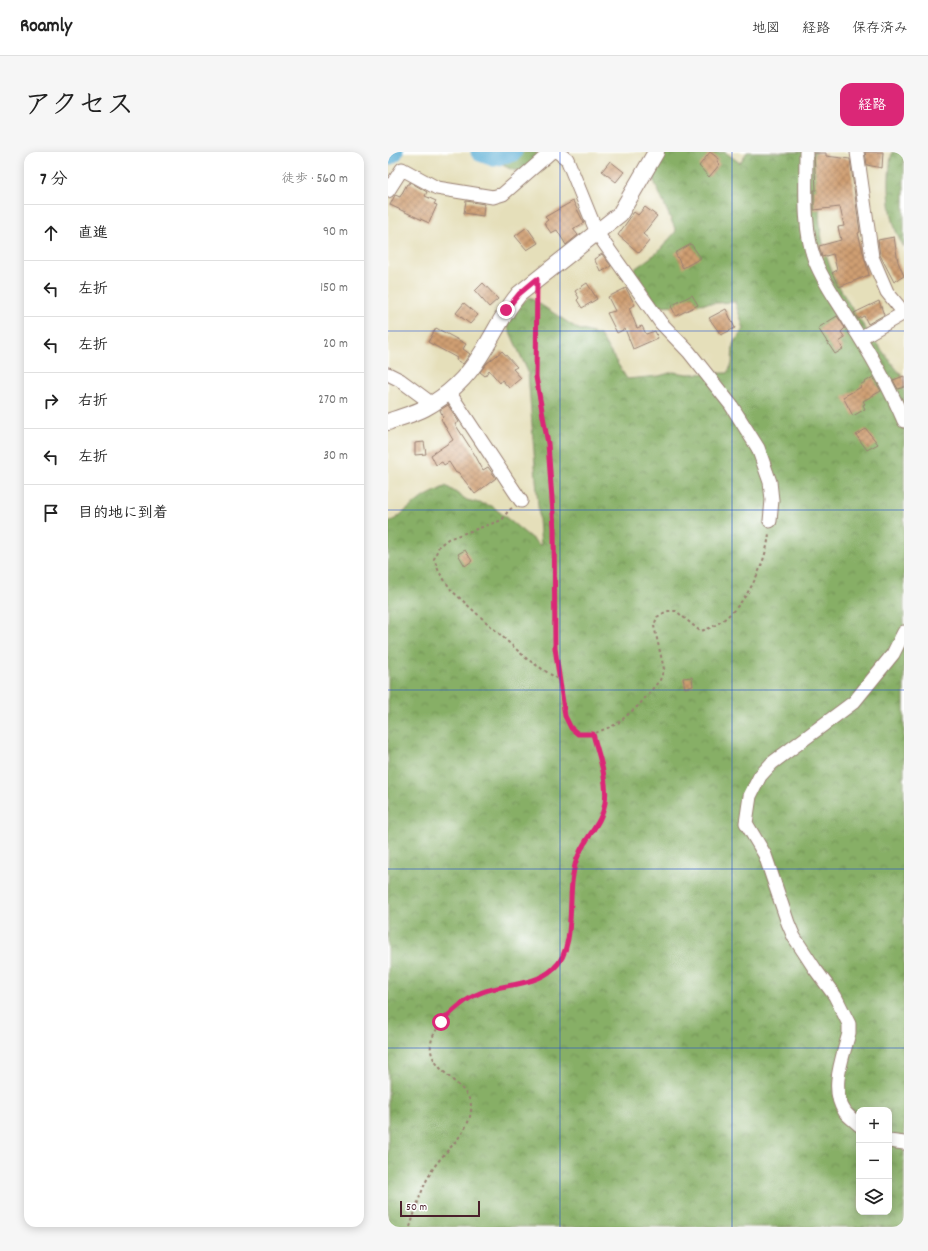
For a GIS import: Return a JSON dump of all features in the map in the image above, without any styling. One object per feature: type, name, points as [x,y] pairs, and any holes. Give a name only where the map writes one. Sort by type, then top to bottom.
[{"type":"street","points":[[388,191],[402,170],[437,188],[493,197],[503,194],[551,152]]},
{"type":"street","points":[[558,152],[566,159],[597,233],[661,322],[690,352],[731,405],[758,448],[770,482],[772,500],[770,521]]},
{"type":"street","points":[[388,422],[425,408],[449,392],[468,373],[480,356],[506,310],[519,294],[620,214],[656,152]]},
{"type":"street","points":[[806,152],[809,236],[814,258],[823,277],[895,400],[904,421]]},
{"type":"street","points":[[857,152],[856,156],[872,257],[887,292],[904,313],[860,338]]},
{"type":"street","points":[[388,374],[400,380],[432,403]]},
{"type":"street","points":[[449,392],[521,501]]},
{"type":"street","points":[[856,1122],[845,1112],[839,1096],[837,1085],[849,1033],[849,1024],[836,996],[815,969],[794,937],[777,895],[765,855],[746,823],[750,796],[760,776],[772,763],[854,702],[893,654],[904,632]]},
{"type":"street","points":[[892,1141],[904,1143]]},
{"type":"path","points":[[537,279],[536,377],[548,444],[554,527],[555,648],[565,716],[571,728],[578,734],[593,734],[617,724],[639,705],[660,680],[664,669],[654,626],[657,617],[666,611],[676,611],[700,631],[711,628],[740,604],[759,572],[768,546],[770,521]]},
{"type":"path","points":[[521,501],[508,511],[502,520],[448,539],[439,546],[434,558],[439,572],[452,591],[527,659],[560,680]]},
{"type":"path","points":[[410,1227],[419,1198],[431,1172],[466,1127],[471,1111],[469,1100],[463,1090],[439,1068],[433,1057],[432,1040],[441,1022],[459,1005],[480,993],[535,980],[554,968],[562,959],[568,938],[573,875],[577,860],[579,853],[599,823],[605,803],[604,774],[593,734]]},
{"type":"green space","points":[[474,152],[536,152],[541,157],[545,168],[539,172],[513,170]]},
{"type":"green space","points":[[663,152],[725,152],[740,163],[747,152],[817,152],[820,176],[820,225],[830,268],[851,307],[904,379],[904,1227],[388,1227],[388,522],[395,519],[422,498],[446,486],[467,500],[492,506],[541,546],[528,372],[506,323],[516,309],[529,297],[578,329],[600,335],[627,379],[659,376],[673,372],[688,374],[727,373],[732,364],[733,344],[744,329],[735,302],[658,306],[633,270],[658,252],[676,231],[654,181],[657,164]]},
{"type":"green space","points":[[892,152],[904,152],[904,247],[895,227],[890,201],[889,175]]},
{"type":"building","points":[[710,152],[719,159],[717,162],[720,164],[709,177],[699,166]]},
{"type":"building","points":[[865,152],[883,152],[882,168],[867,165]]},
{"type":"building","points":[[814,153],[826,153],[826,156],[850,159],[860,232],[858,233],[869,275],[839,287],[832,273],[837,270],[833,254],[822,257],[819,246],[841,240],[838,227],[844,226],[840,207],[814,210],[814,190],[816,190]]},
{"type":"building","points":[[610,161],[624,172],[616,182],[602,171]]},
{"type":"building","points":[[410,182],[427,192],[425,196],[436,201],[434,204],[437,205],[429,223],[390,205],[395,195],[400,197],[407,184]]},
{"type":"building","points":[[466,201],[484,204],[483,216],[464,213]]},
{"type":"building","points":[[573,201],[584,223],[573,229],[578,235],[566,245],[557,230],[551,233],[544,223],[548,220],[545,217]]},
{"type":"building","points":[[645,207],[657,216],[643,234],[650,240],[639,253],[618,235],[634,212],[638,215]]},
{"type":"building","points":[[527,227],[538,243],[527,250],[515,236]]},
{"type":"building","points":[[894,237],[898,262],[904,276],[894,282],[880,255],[878,240]]},
{"type":"building","points":[[691,244],[701,258],[683,268],[675,253]]},
{"type":"building","points":[[602,254],[611,266],[601,272],[594,259]]},
{"type":"building","points":[[483,283],[498,299],[489,307],[475,291]]},
{"type":"building","points":[[587,283],[597,299],[582,308],[577,300],[579,298],[575,291]]},
{"type":"building","points":[[626,288],[635,305],[629,308],[637,328],[642,326],[646,334],[655,331],[658,338],[633,349],[625,329],[617,333],[607,313],[615,311],[608,297]]},
{"type":"building","points":[[692,295],[698,305],[676,316],[671,306]]},
{"type":"building","points":[[879,301],[884,315],[868,324],[864,316],[858,319],[854,313]]},
{"type":"building","points":[[464,303],[478,315],[470,324],[456,313]]},
{"type":"building","points":[[726,309],[735,328],[721,335],[709,318]]},
{"type":"building","points":[[837,316],[845,328],[841,332],[845,338],[839,342],[843,349],[835,354],[818,328]]},
{"type":"building","points":[[436,328],[466,344],[463,349],[470,354],[463,364],[456,360],[457,358],[428,342]]},
{"type":"building","points":[[502,351],[517,367],[513,369],[521,378],[509,388],[502,380],[500,383],[489,370],[485,376],[480,372],[486,364]]},
{"type":"building","points":[[904,376],[904,387],[898,389],[893,380]]},
{"type":"building","points":[[873,377],[881,391],[863,401],[865,404],[863,405],[865,409],[853,416],[843,397],[861,387],[860,385]]},
{"type":"building","points":[[448,405],[459,422],[455,424],[483,470],[488,467],[496,478],[475,494],[458,472],[456,473],[449,462],[444,465],[442,462],[436,465],[431,455],[453,440],[441,419],[443,417],[440,410]]},
{"type":"building","points":[[866,429],[878,444],[867,450],[856,435]]},
{"type":"building","points":[[424,442],[426,454],[415,455],[415,443]]},
{"type":"building","points":[[465,550],[472,561],[465,566],[458,554]]},
{"type":"building","points":[[692,677],[693,686],[685,688],[683,678]]},
{"type":"waterway","points":[[388,156],[394,152]]},
{"type":"waterway","points":[[480,152],[494,157],[513,152]]},
{"type":"route","points":[[441,1022],[459,1005],[480,993],[535,980],[554,968],[562,959],[568,938],[573,875],[579,853],[599,823],[605,803],[604,774],[593,734],[578,734],[571,728],[565,716],[555,648],[554,527],[548,444],[536,377],[537,279],[519,294],[506,310]]}]
